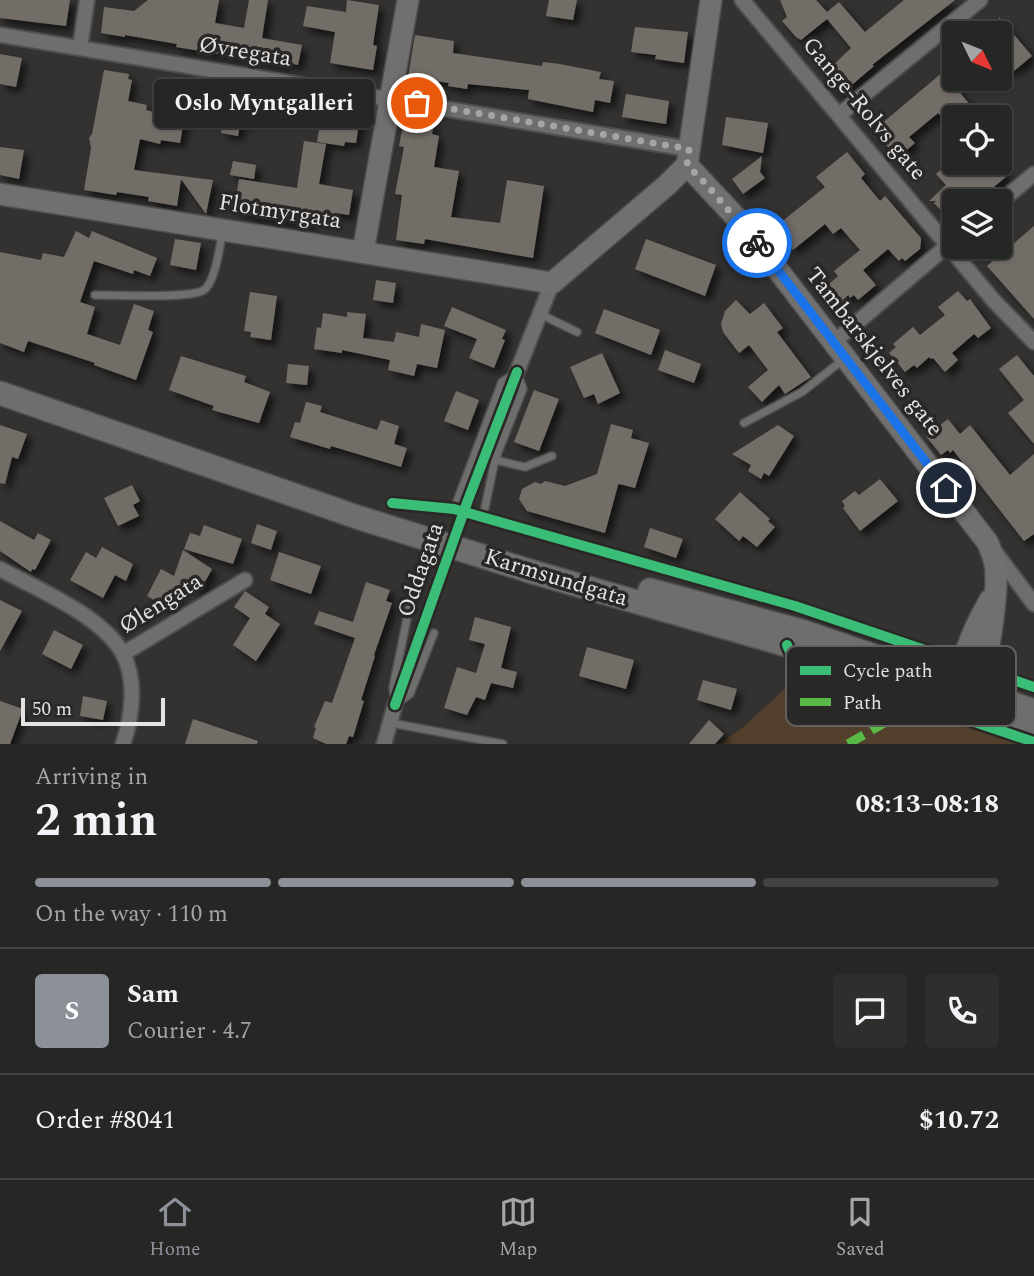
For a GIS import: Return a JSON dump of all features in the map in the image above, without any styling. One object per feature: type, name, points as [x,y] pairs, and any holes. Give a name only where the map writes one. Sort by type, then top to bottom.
[{"type":"main road","name":"Karmsundgata","points":[[0,379],[319,489],[537,558],[801,631],[840,646]]},
{"type":"main road","name":"Karmsundgata","points":[[0,393],[360,518],[536,573],[792,646]]},
{"type":"main road","name":"Karmsundgata","points":[[1016,706],[1034,711]]},
{"type":"main road","name":"Karmsundgata","points":[[1016,720],[1034,729]]},
{"type":"street","points":[[80,48],[87,0]]},
{"type":"street","points":[[363,252],[408,0]]},
{"type":"street","points":[[517,372],[552,284],[667,185],[688,157],[711,0]]},
{"type":"street","name":"Gange-Rolvs gate","points":[[742,0],[838,115],[942,232]]},
{"type":"street","points":[[838,115],[980,0]]},
{"type":"street","name":"Øvregata","points":[[0,36],[390,99],[688,157]]},
{"type":"street","name":"Tambarskjelves gate","points":[[688,157],[1034,604]]},
{"type":"street","points":[[1012,192],[1034,174]]},
{"type":"street","name":"Flotmyrgata","points":[[0,194],[552,284]]},
{"type":"street","points":[[839,351],[942,251]]},
{"type":"street","name":"Gange-Rolvs gate","points":[[963,259],[994,301],[1034,342]]},
{"type":"street","name":"Tambarskjelves gate","points":[[988,542],[995,562],[988,646]]},
{"type":"street","name":"Ølengata","points":[[0,569],[90,620],[107,634],[123,654],[245,580]]},
{"type":"street","points":[[122,744],[131,702],[131,678],[123,654]]},
{"type":"street","points":[[384,744],[395,705]]},
{"type":"lane","points":[[95,295],[187,294],[204,290],[212,279],[223,230]]},
{"type":"lane","points":[[539,314],[577,332]]},
{"type":"lane","points":[[744,423],[802,391],[839,351]]},
{"type":"lane","points":[[453,509],[502,382],[517,372],[523,389],[495,460],[483,517]]},
{"type":"lane","points":[[495,460],[525,467],[552,456]]},
{"type":"lane","points":[[409,609],[393,687],[395,705],[410,694],[434,633]]},
{"type":"lane","points":[[391,723],[503,744]]},
{"type":"shaded area","points":[[786,688],[786,726],[1013,726],[1034,733],[1034,744],[719,744],[743,727]]},
{"type":"building","points":[[0,0],[70,0],[66,26],[0,18]]},
{"type":"building","points":[[148,0],[219,0],[215,23],[244,28],[249,0],[268,0],[262,38],[302,45],[298,65],[101,33],[104,7],[134,11]]},
{"type":"building","points":[[347,0],[379,5],[373,45],[377,46],[373,70],[330,63],[335,32],[303,26],[307,6],[346,12]]},
{"type":"building","points":[[549,0],[577,0],[573,20],[546,16]]},
{"type":"building","points":[[780,0],[816,0],[827,12],[839,2],[865,32],[904,0],[955,0],[872,65],[874,66],[840,95],[823,75],[851,48],[827,19],[801,40],[796,37],[782,21],[787,17]]},
{"type":"building","points":[[635,27],[688,32],[684,63],[655,59],[656,55],[631,52]]},
{"type":"building","points":[[1012,32],[1032,56],[1014,71],[1012,68]]},
{"type":"building","points":[[415,35],[454,41],[453,53],[542,66],[543,62],[560,64],[601,72],[599,79],[614,81],[610,103],[595,100],[593,112],[528,99],[529,90],[468,84],[467,89],[448,86],[449,83],[408,77]]},
{"type":"building","points":[[0,54],[22,58],[16,87],[0,84]]},
{"type":"building","points":[[104,70],[129,74],[128,79],[132,80],[128,101],[147,105],[146,110],[184,120],[180,143],[161,140],[160,144],[140,139],[134,170],[213,180],[206,214],[181,179],[177,206],[148,201],[149,197],[84,190],[91,148],[89,138]]},
{"type":"building","points":[[942,73],[942,91],[959,91],[970,105],[942,105],[942,117],[938,113],[909,137],[915,143],[897,158],[874,130]]},
{"type":"building","points":[[184,83],[246,93],[238,136],[221,133],[223,116],[179,109]]},
{"type":"building","points":[[626,94],[669,101],[666,124],[622,117]]},
{"type":"building","points":[[322,111],[360,117],[356,143],[345,142],[344,146],[317,142]]},
{"type":"building","points":[[726,117],[768,123],[763,153],[722,145]]},
{"type":"building","points":[[404,120],[434,125],[432,134],[439,136],[434,167],[459,171],[451,217],[500,223],[507,180],[544,186],[533,258],[425,239],[424,244],[396,240],[402,195],[395,194],[404,147],[399,146]]},
{"type":"building","points":[[304,141],[326,144],[319,184],[353,190],[349,215],[336,213],[335,216],[314,212],[311,225],[234,211],[239,179],[297,188]]},
{"type":"building","points":[[0,147],[24,150],[19,179],[0,175]]},
{"type":"building","points":[[847,152],[865,174],[861,178],[880,201],[885,196],[921,241],[920,249],[905,261],[902,258],[899,261],[888,249],[863,270],[876,285],[858,300],[854,295],[850,298],[848,295],[842,302],[827,286],[838,276],[834,271],[860,250],[841,228],[833,234],[825,224],[793,250],[775,227],[825,187],[816,177]]},
{"type":"building","points":[[762,156],[760,172],[765,178],[743,194],[732,179]]},
{"type":"building","points":[[233,161],[256,165],[254,179],[230,175]]},
{"type":"building","points":[[942,168],[942,175],[1007,176],[991,189],[942,189],[942,212],[934,203],[936,201],[929,201],[946,185],[936,174]]},
{"type":"building","points":[[1034,226],[1034,319],[987,266],[995,259],[1012,259],[1012,245]]},
{"type":"building","points":[[76,231],[89,238],[92,231],[157,258],[150,276],[134,270],[133,274],[94,261],[80,302],[95,307],[87,334],[120,345],[134,304],[154,311],[148,330],[153,332],[136,380],[28,341],[24,352],[0,343],[0,252],[41,260],[43,253],[64,257]]},
{"type":"building","points":[[175,239],[201,243],[196,270],[170,265]]},
{"type":"building","points":[[646,239],[716,265],[705,296],[635,269]]},
{"type":"building","points":[[376,280],[396,283],[393,303],[373,300]]},
{"type":"building","points":[[958,291],[967,301],[970,299],[991,328],[978,338],[974,334],[952,353],[958,360],[945,372],[929,357],[917,368],[914,365],[905,372],[889,353],[896,347],[893,344],[913,327],[920,335],[945,315],[938,307]]},
{"type":"building","points":[[250,292],[277,296],[271,340],[250,337],[251,332],[244,331]]},
{"type":"building","points":[[736,300],[750,314],[764,303],[783,328],[777,332],[811,377],[785,394],[779,385],[762,402],[748,387],[768,370],[749,345],[739,353],[723,332],[721,324],[725,311]]},
{"type":"building","points":[[452,307],[506,330],[494,368],[469,358],[477,339],[444,326]]},
{"type":"building","points":[[604,309],[660,330],[651,355],[595,333]]},
{"type":"building","points":[[347,312],[366,314],[363,338],[394,342],[396,332],[419,337],[421,324],[445,330],[437,368],[417,364],[414,376],[388,370],[390,360],[342,350],[342,353],[314,349],[317,327],[321,328],[323,313],[347,317]]},
{"type":"building","points":[[665,350],[701,364],[694,383],[658,370]]},
{"type":"building","points":[[602,353],[620,393],[598,404],[594,394],[584,398],[570,367]]},
{"type":"building","points":[[1017,355],[1034,376],[1034,444],[1008,413],[1024,400],[999,369]]},
{"type":"building","points":[[181,356],[246,376],[244,382],[270,392],[259,423],[212,410],[214,406],[169,390]]},
{"type":"building","points":[[288,364],[309,366],[307,385],[286,383]]},
{"type":"building","points":[[534,390],[559,399],[539,451],[514,442]]},
{"type":"building","points":[[456,391],[479,400],[468,430],[444,421]]},
{"type":"building","points":[[306,402],[322,406],[320,412],[377,430],[381,420],[399,426],[394,444],[407,448],[401,467],[290,437],[295,422],[300,423]]},
{"type":"building","points":[[948,419],[960,434],[970,425],[1010,475],[1034,454],[1034,534],[1024,541],[953,450],[941,455],[926,436]]},
{"type":"building","points":[[611,424],[633,430],[631,438],[649,443],[635,488],[618,485],[605,533],[527,511],[519,499],[522,489],[535,482],[541,484],[545,481],[565,486],[597,474]]},
{"type":"building","points":[[0,425],[27,434],[18,459],[12,457],[5,484],[0,483]]},
{"type":"building","points":[[778,425],[794,436],[769,476],[764,473],[761,479],[748,471],[751,465],[732,454]]},
{"type":"building","points":[[880,479],[898,501],[860,531],[843,508],[845,506],[842,501],[855,491],[859,495]]},
{"type":"building","points":[[132,485],[140,501],[133,505],[139,516],[118,526],[104,498]]},
{"type":"building","points":[[740,492],[770,519],[768,521],[775,527],[757,547],[743,536],[739,541],[715,519]]},
{"type":"building","points":[[0,521],[34,540],[38,533],[51,540],[35,570],[32,569],[31,572],[0,551]]},
{"type":"building","points":[[257,524],[277,531],[271,550],[251,543]]},
{"type":"building","points":[[204,525],[242,539],[233,564],[184,549],[190,533],[200,536]]},
{"type":"building","points":[[650,528],[683,539],[676,558],[644,547]]},
{"type":"building","points":[[102,547],[133,564],[126,581],[115,575],[103,598],[70,580],[86,552],[96,558]]},
{"type":"building","points":[[183,550],[212,569],[200,591],[184,582],[170,609],[147,596],[161,569],[174,576]]},
{"type":"building","points":[[279,552],[321,566],[311,594],[270,580]]},
{"type":"building","points":[[366,582],[390,590],[386,601],[392,603],[374,655],[353,737],[349,736],[346,744],[326,744],[313,738],[314,727],[325,701],[332,703],[355,638],[314,624],[319,611],[353,622]]},
{"type":"building","points":[[245,591],[269,607],[265,614],[280,624],[256,661],[233,645],[250,618],[234,607]]},
{"type":"building","points":[[0,600],[22,611],[0,651]]},
{"type":"building","points":[[475,617],[511,627],[501,668],[517,672],[513,688],[491,683],[485,700],[476,697],[467,715],[444,708],[457,667],[476,673],[485,644],[469,640]]},
{"type":"building","points":[[54,630],[83,645],[71,669],[42,654]]},
{"type":"building","points":[[587,647],[634,660],[626,689],[579,676]]},
{"type":"building","points":[[703,680],[737,689],[731,710],[697,700]]},
{"type":"building","points":[[83,696],[107,701],[103,720],[80,716]]},
{"type":"building","points":[[0,701],[23,709],[10,744],[0,744]]},
{"type":"building","points":[[193,719],[258,741],[257,744],[185,744]]},
{"type":"building","points":[[709,720],[724,734],[715,744],[689,744]]},
{"type":"marked path","points":[[848,744],[879,726]]},
{"type":"cycle path","name":"Oddagata","points":[[395,705],[517,372]]},
{"type":"cycle path","name":"Oddagata","points":[[392,503],[454,509],[795,606],[913,646]]},
{"type":"cycle path","name":"Oddagata","points":[[1016,681],[1034,687]]},
{"type":"cycle path","points":[[987,726],[1034,742]]},
{"type":"way so far","points":[[417,103],[689,149],[687,165],[757,243]]},
{"type":"place","name":"Oslo Myntgalleri","points":[[417,103]]},
{"type":"route","points":[[757,243],[946,488]]}]
